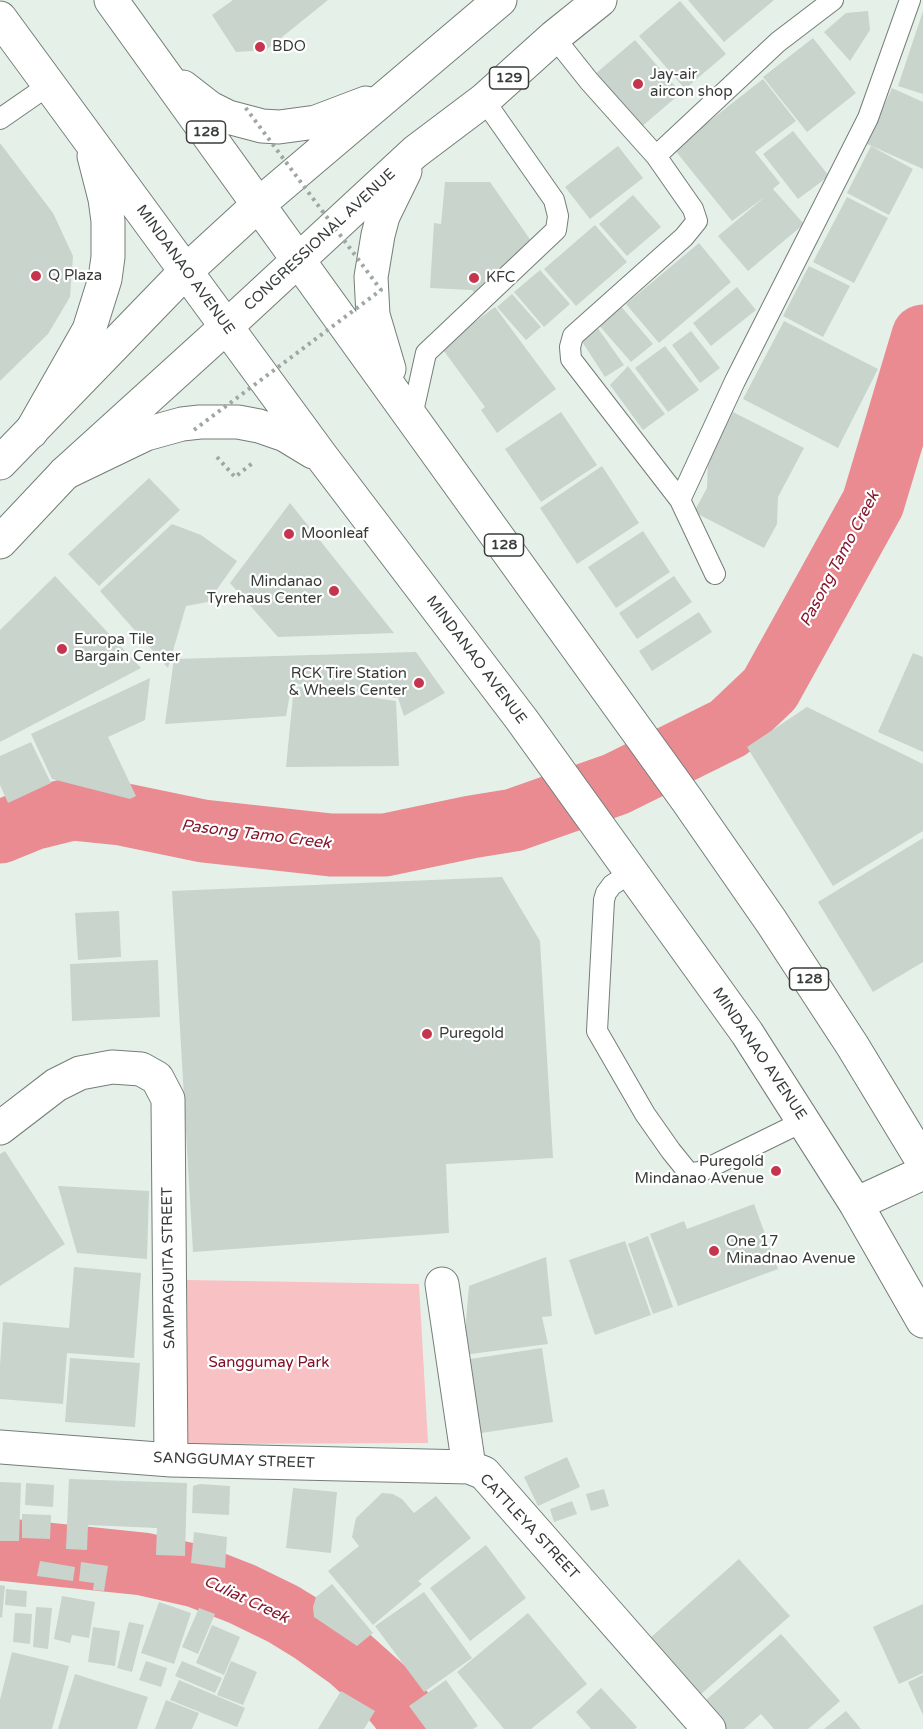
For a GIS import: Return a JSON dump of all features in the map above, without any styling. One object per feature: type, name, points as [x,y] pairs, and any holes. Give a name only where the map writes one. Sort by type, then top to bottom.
[{"type":"main road","name":"128","points":[[111,0],[687,800],[771,921],[923,1162]]},
{"type":"main road","points":[[0,463],[185,272],[258,205],[500,0]]},
{"type":"main road","name":"CONGRESSIONAL AVENUE","points":[[0,542],[65,473],[415,152],[484,100],[554,37],[600,0]]},
{"type":"main road","name":"MINDANAO AVENUE","points":[[0,18],[322,457],[522,720],[747,1033],[856,1204],[923,1321]]},
{"type":"main road","points":[[153,59],[210,108],[228,117],[262,126],[279,127],[316,122],[353,110],[392,91]]},
{"type":"main road","points":[[31,432],[88,330],[105,279],[108,257],[108,221],[103,191],[87,134]]},
{"type":"main road","points":[[406,409],[377,333],[371,299],[371,277],[383,216],[415,152]]},
{"type":"main road","points":[[65,473],[146,434],[200,422],[238,422],[259,426],[285,435],[322,457]]},
{"type":"main road","name":"SAMPAGUITA STREET","points":[[0,1128],[56,1085],[80,1072],[112,1067],[141,1069],[157,1078],[168,1099],[171,1460]]},
{"type":"main road","points":[[856,1204],[923,1173]]},
{"type":"main road","name":"CATTLEYA STREET","points":[[442,1284],[469,1467],[484,1473],[709,1729]]},
{"type":"main road","name":"SANGGUMAY STREET","points":[[0,1447],[171,1460],[469,1467]]},
{"type":"lane","points":[[656,156],[778,42],[833,0]]},
{"type":"lane","points":[[680,500],[735,381],[868,118],[910,0]]},
{"type":"lane","points":[[554,37],[589,81],[656,156],[693,209],[697,220],[684,237],[573,336],[570,347],[571,359],[680,500],[715,574]]},
{"type":"lane","points":[[0,119],[49,85]]},
{"type":"lane","points":[[406,409],[426,352],[556,230],[558,216],[554,200],[484,100]]},
{"type":"lane","points":[[632,872],[612,885],[604,900],[597,1031],[645,1114],[671,1151],[688,1172],[692,1173],[700,1172],[804,1121]]},
{"type":"path","points":[[194,430],[381,290],[245,107]]},
{"type":"green space","name":"Sanggumay Park","points":[[187,1280],[419,1284],[428,1443],[188,1444]]},
{"type":"building","points":[[233,0],[328,0],[266,50],[236,52],[212,15]]},
{"type":"building","points":[[688,0],[774,0],[724,42]]},
{"type":"building","points":[[680,1],[726,54],[685,89],[639,36]]},
{"type":"building","points":[[868,11],[870,30],[850,61],[824,32],[846,13]]},
{"type":"building","points":[[923,11],[923,94],[898,86]]},
{"type":"building","points":[[813,38],[856,93],[807,132],[763,77]]},
{"type":"building","name":"Jay-air aircon shop","points":[[635,40],[681,93],[640,128],[594,75]]},
{"type":"building","points":[[763,79],[796,121],[755,152],[780,183],[773,189],[804,224],[748,271],[718,236],[766,196],[732,221],[674,149]]},
{"type":"building","points":[[892,88],[923,102],[923,169],[867,144]]},
{"type":"building","points":[[793,131],[829,176],[798,199],[763,154]]},
{"type":"building","name":"Q Plaza","points":[[0,143],[53,213],[73,256],[70,297],[48,334],[0,381]]},
{"type":"building","points":[[618,146],[643,178],[590,219],[565,187]]},
{"type":"building","points":[[871,146],[913,169],[889,215],[847,193]]},
{"type":"building","points":[[445,182],[490,182],[543,258],[483,303],[472,290],[430,288],[434,223],[441,224]]},
{"type":"building","points":[[633,195],[661,227],[627,256],[599,224]]},
{"type":"building","points":[[847,197],[888,218],[854,283],[813,262]]},
{"type":"building","points":[[595,225],[627,262],[576,306],[544,269]]},
{"type":"building","points":[[699,243],[731,282],[659,343],[626,304]]},
{"type":"building","points":[[809,266],[850,286],[823,337],[783,316]]},
{"type":"building","points":[[540,270],[570,304],[544,327],[514,292]]},
{"type":"building","points":[[737,287],[756,310],[711,346],[693,323]]},
{"type":"building","points":[[512,294],[541,327],[526,340],[497,307]]},
{"type":"building","points":[[619,304],[653,344],[631,362],[597,323]]},
{"type":"building","points":[[495,307],[556,389],[497,433],[481,410],[485,407],[441,347]]},
{"type":"building","points":[[784,321],[878,369],[838,448],[743,399]]},
{"type":"building","points":[[597,327],[624,365],[605,377],[581,340]]},
{"type":"building","points":[[691,331],[720,368],[700,383],[672,345]]},
{"type":"building","points":[[665,346],[699,390],[668,412],[635,368]]},
{"type":"building","points":[[628,366],[665,414],[643,430],[610,385]]},
{"type":"building","points":[[561,412],[597,465],[541,502],[505,449]]},
{"type":"building","points":[[733,412],[804,448],[778,497],[777,524],[764,548],[694,512],[707,488],[708,461]]},
{"type":"building","points":[[602,466],[639,523],[577,564],[540,508]]},
{"type":"building","points":[[149,478],[180,510],[99,586],[68,554]]},
{"type":"building","points":[[290,503],[394,633],[278,637],[230,583]]},
{"type":"building","points":[[172,524],[201,535],[237,561],[208,602],[186,606],[168,668],[100,591]]},
{"type":"building","points":[[643,531],[670,572],[616,608],[588,567]]},
{"type":"building","name":"Europa Tile Bargain Center","points":[[55,576],[141,668],[0,742],[0,630]]},
{"type":"building","points":[[674,576],[692,602],[637,639],[619,613]]},
{"type":"building","points":[[699,612],[712,632],[652,671],[639,651]]},
{"type":"building","points":[[416,652],[445,693],[404,716],[398,698],[292,683],[286,716],[165,724],[174,659]]},
{"type":"building","points":[[913,653],[923,657],[923,752],[878,732]]},
{"type":"building","points":[[150,678],[145,720],[108,737],[136,796],[130,799],[52,779],[31,734]]},
{"type":"building","points":[[294,686],[396,701],[399,766],[286,767]]},
{"type":"building","points":[[807,707],[923,764],[923,831],[833,886],[747,747]]},
{"type":"building","points":[[31,742],[51,783],[8,803],[0,785],[0,756]]},
{"type":"building","points":[[923,838],[923,962],[873,992],[818,902]]},
{"type":"building","name":"Puregold","points":[[502,877],[540,941],[553,1158],[446,1164],[449,1233],[193,1252],[172,891]]},
{"type":"building","points":[[119,911],[121,957],[78,960],[75,913]]},
{"type":"building","points":[[158,960],[160,1017],[72,1021],[70,964]]},
{"type":"building","points":[[5,1151],[65,1244],[0,1286],[0,1154]]},
{"type":"building","points":[[58,1186],[149,1191],[147,1259],[77,1253]]},
{"type":"building","name":"One 17 Minadnao Avenue","points":[[754,1204],[778,1269],[678,1306],[650,1234],[684,1221],[687,1229]]},
{"type":"building","points":[[648,1236],[673,1307],[653,1314],[628,1244]]},
{"type":"building","points":[[625,1241],[651,1315],[595,1335],[569,1260]]},
{"type":"building","points":[[546,1257],[552,1316],[542,1317],[548,1344],[463,1355],[469,1286]]},
{"type":"building","points":[[74,1267],[141,1273],[134,1358],[67,1353],[63,1404],[0,1399],[3,1322],[69,1328]]},
{"type":"building","points":[[542,1348],[553,1422],[475,1434],[464,1360]]},
{"type":"building","points":[[70,1358],[140,1363],[135,1427],[65,1422]]},
{"type":"building","points":[[567,1457],[580,1487],[538,1506],[524,1477]]},
{"type":"building","points":[[69,1479],[187,1483],[185,1556],[156,1555],[157,1528],[88,1525],[87,1550],[66,1549]]},
{"type":"building","points":[[0,1482],[21,1483],[19,1541],[0,1541]]},
{"type":"building","points":[[26,1483],[54,1485],[53,1507],[25,1505]]},
{"type":"building","points":[[200,1484],[230,1486],[229,1515],[192,1513],[193,1486]]},
{"type":"building","points":[[293,1488],[337,1492],[331,1553],[286,1548]]},
{"type":"building","points":[[604,1489],[609,1506],[591,1511],[586,1494]]},
{"type":"building","points":[[382,1493],[393,1494],[402,1499],[414,1513],[436,1496],[471,1538],[418,1581],[422,1584],[373,1625],[328,1571],[359,1546],[352,1537],[356,1518]]},
{"type":"building","points":[[572,1501],[577,1514],[554,1522],[550,1509]]},
{"type":"building","points":[[22,1514],[51,1515],[50,1539],[22,1538]]},
{"type":"building","points":[[194,1532],[227,1537],[225,1568],[191,1563]]},
{"type":"building","points":[[486,1545],[526,1598],[470,1641],[430,1588]]},
{"type":"building","points":[[739,1559],[790,1616],[700,1695],[649,1639]]},
{"type":"building","points":[[40,1561],[75,1567],[73,1581],[37,1576]]},
{"type":"building","points":[[81,1562],[108,1566],[104,1591],[93,1590],[94,1583],[79,1581]]},
{"type":"building","points":[[332,1584],[373,1633],[357,1646],[314,1617],[313,1607],[316,1597]]},
{"type":"building","points":[[0,1585],[5,1586],[2,1618],[0,1617]]},
{"type":"building","points":[[6,1589],[27,1591],[26,1607],[5,1605]]},
{"type":"building","points":[[424,1592],[472,1658],[424,1692],[375,1626]]},
{"type":"building","points":[[62,1596],[95,1602],[89,1638],[72,1635],[70,1643],[54,1639]]},
{"type":"building","points":[[159,1602],[191,1613],[174,1664],[141,1653]]},
{"type":"building","points":[[923,1604],[923,1673],[899,1684],[873,1627]]},
{"type":"building","points":[[36,1607],[52,1608],[48,1649],[33,1647]]},
{"type":"building","points":[[199,1608],[215,1614],[198,1654],[182,1647]]},
{"type":"building","points":[[15,1613],[32,1614],[30,1644],[13,1642]]},
{"type":"building","points":[[528,1613],[587,1684],[531,1729],[504,1729],[457,1672]]},
{"type":"building","points":[[129,1622],[144,1625],[132,1672],[117,1668]]},
{"type":"building","points":[[212,1625],[240,1637],[224,1675],[196,1663]]},
{"type":"building","points":[[93,1627],[120,1631],[115,1666],[88,1662]]},
{"type":"building","points":[[781,1634],[840,1701],[808,1729],[774,1729],[761,1714],[744,1729],[717,1729],[698,1707]]},
{"type":"building","points":[[12,1652],[69,1666],[52,1729],[0,1729],[0,1700]]},
{"type":"building","points":[[146,1661],[167,1668],[161,1687],[139,1680]]},
{"type":"building","points":[[182,1661],[222,1678],[215,1693],[175,1676]]},
{"type":"building","points":[[231,1661],[257,1672],[243,1705],[217,1695]]},
{"type":"building","points":[[75,1674],[148,1697],[137,1729],[58,1729]]},
{"type":"building","points":[[923,1675],[923,1715],[908,1682]]},
{"type":"building","points":[[179,1680],[245,1708],[237,1727],[170,1700]]},
{"type":"building","points":[[446,1680],[478,1726],[473,1729],[426,1729],[409,1706]]},
{"type":"building","points":[[601,1688],[637,1727],[635,1729],[591,1729],[576,1712]]},
{"type":"building","points":[[341,1691],[375,1711],[364,1729],[318,1729]]},
{"type":"building","points":[[166,1700],[199,1713],[192,1729],[155,1729]]},
{"type":"building","points":[[846,1711],[861,1729],[824,1729]]},
{"type":"waterway","name":"Pasong Tamo Creek","points":[[0,832],[32,819],[72,809],[121,814],[203,831],[331,845],[385,845],[514,820],[616,784],[729,728],[770,689],[873,503],[923,336]]},
{"type":"waterway","name":"Culiat Creek","points":[[0,1549],[143,1564],[196,1576],[242,1594],[283,1614],[349,1658],[387,1692],[417,1729]]},
{"type":"place","name":"BDO","points":[[260,47]]},
{"type":"place","name":"Jay-air aircon shop","points":[[638,84]]},
{"type":"place","name":"Q Plaza","points":[[36,276]]},
{"type":"place","name":"KFC","points":[[474,278]]},
{"type":"place","name":"Moonleaf","points":[[289,534]]},
{"type":"place","name":"Mindanao Tyrehaus Center","points":[[334,591]]},
{"type":"place","name":"Europa Tile Bargain Center","points":[[62,649]]},
{"type":"place","name":"RCK Tire Station & Wheels Center","points":[[419,683]]},
{"type":"place","name":"Puregold","points":[[427,1034]]},
{"type":"place","name":"Puregold Mindanao Avenue","points":[[776,1171]]},
{"type":"place","name":"One 17 Minadnao Avenue","points":[[714,1251]]}]
